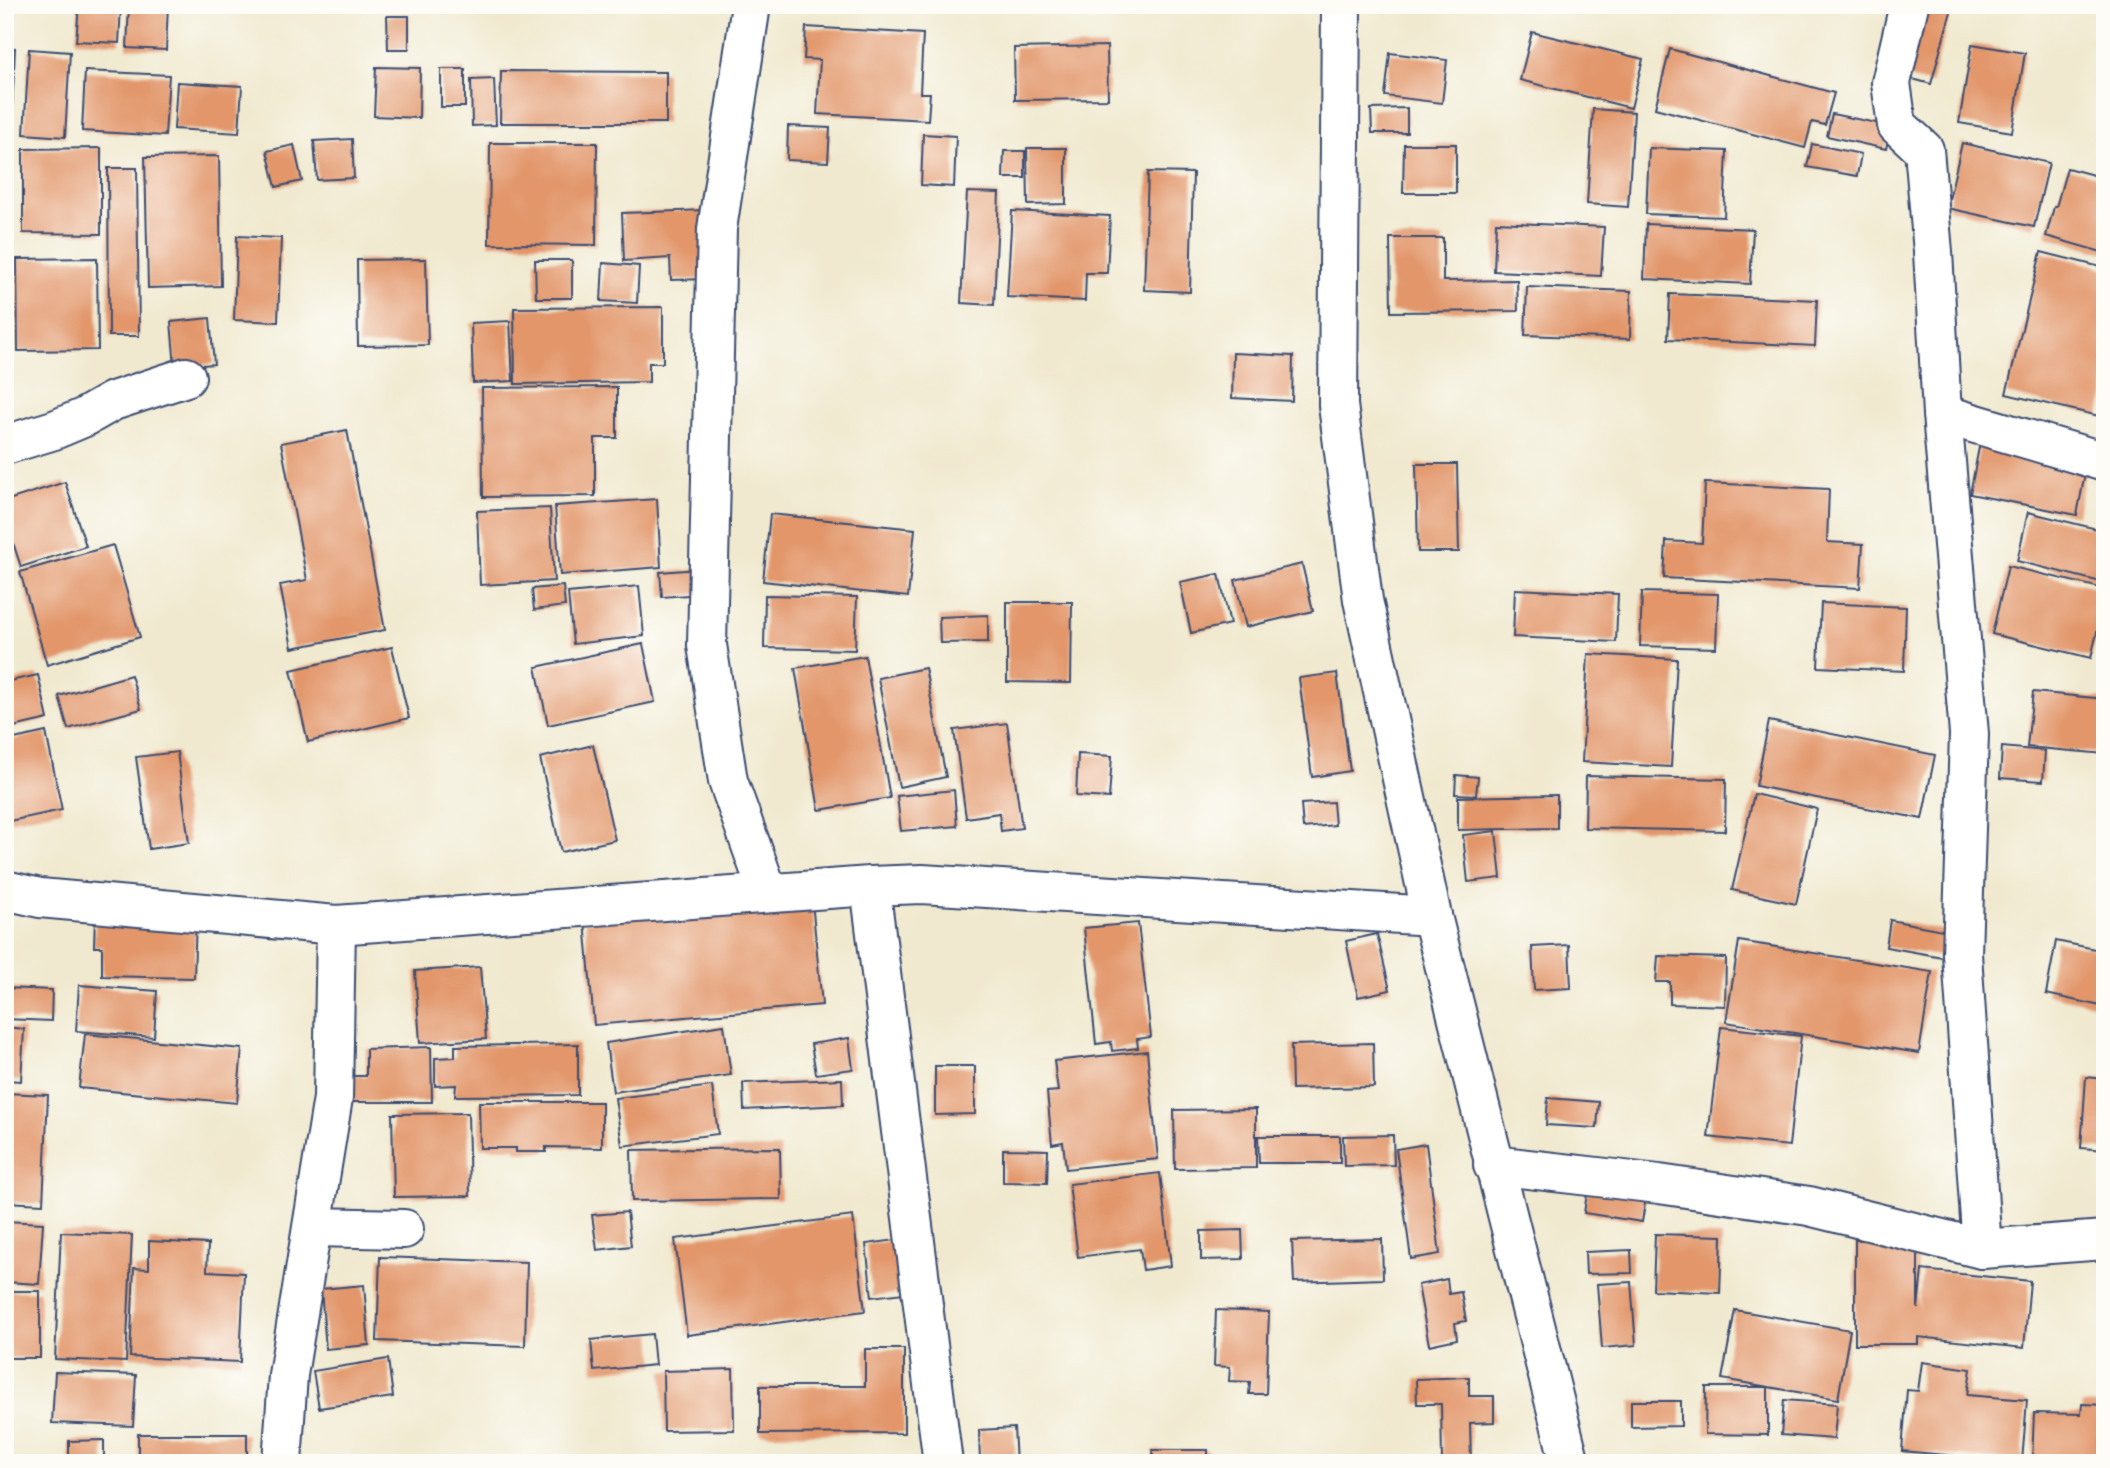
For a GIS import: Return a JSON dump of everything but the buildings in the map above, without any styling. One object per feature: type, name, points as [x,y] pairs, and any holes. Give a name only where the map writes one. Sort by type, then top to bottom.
[{"type":"street","points":[[751,5],[717,229],[707,645],[728,781],[768,893]]},
{"type":"street","points":[[1341,5],[1338,405],[1363,600],[1432,916],[1570,1463]]},
{"type":"street","points":[[1909,5],[1891,83],[1897,125],[1924,150],[1933,252],[1942,414],[1969,734],[1962,954],[1982,1249]]},
{"type":"street","points":[[5,444],[54,430],[113,401],[186,377]]},
{"type":"street","points":[[1942,414],[2105,462]]},
{"type":"street","points":[[5,890],[40,898],[336,925],[922,884],[1432,916]]},
{"type":"street","points":[[870,886],[943,1463]]},
{"type":"street","points":[[282,1463],[288,1375],[333,1098],[336,925]]},
{"type":"street","points":[[1493,1165],[1659,1184],[1809,1206],[1982,1249],[2105,1240]]},
{"type":"street","points":[[313,1227],[404,1229]]}]
